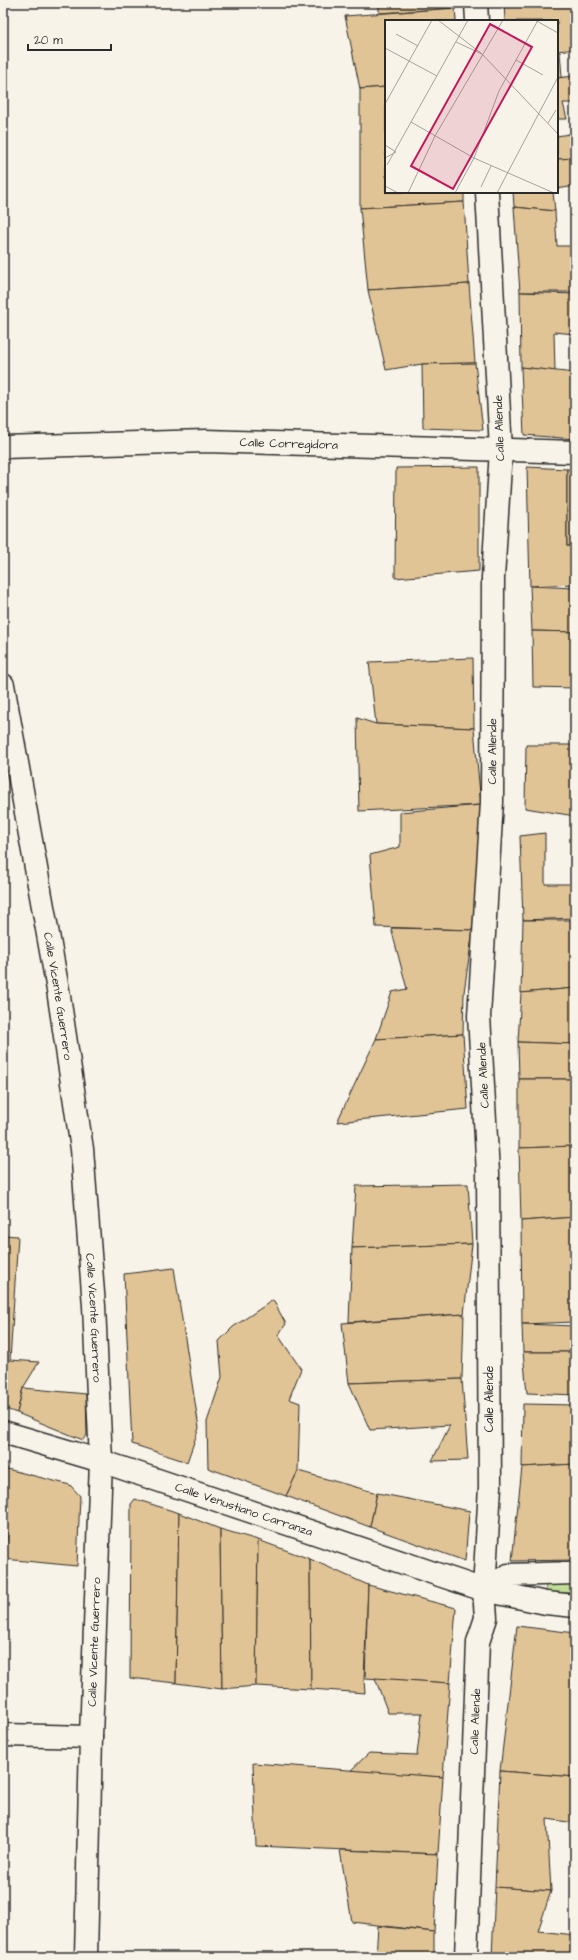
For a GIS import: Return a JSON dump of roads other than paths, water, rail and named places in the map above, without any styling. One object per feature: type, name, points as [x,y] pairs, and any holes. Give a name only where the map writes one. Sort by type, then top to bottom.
[{"type":"street","points":[[476,3],[477,20]]},
{"type":"street","name":"Calle Allende","points":[[466,1957],[478,1642],[486,1618],[484,1590],[490,1487],[488,1173],[479,1016],[492,802],[493,578],[501,450],[487,193]]},
{"type":"street","name":"Calle Corregidora","points":[[3,447],[206,441],[575,452]]},
{"type":"street","name":"Calle Vicente Guerrero","points":[[3,685],[58,990],[82,1149],[94,1306],[101,1461],[91,1736],[86,1957]]},
{"type":"street","name":"Calle Venustiano Carranza","points":[[3,1432],[101,1461],[484,1590],[546,1603],[575,1606]]},
{"type":"street","points":[[484,1590],[508,1575],[575,1573]]},
{"type":"street","points":[[3,1735],[91,1736]]}]
